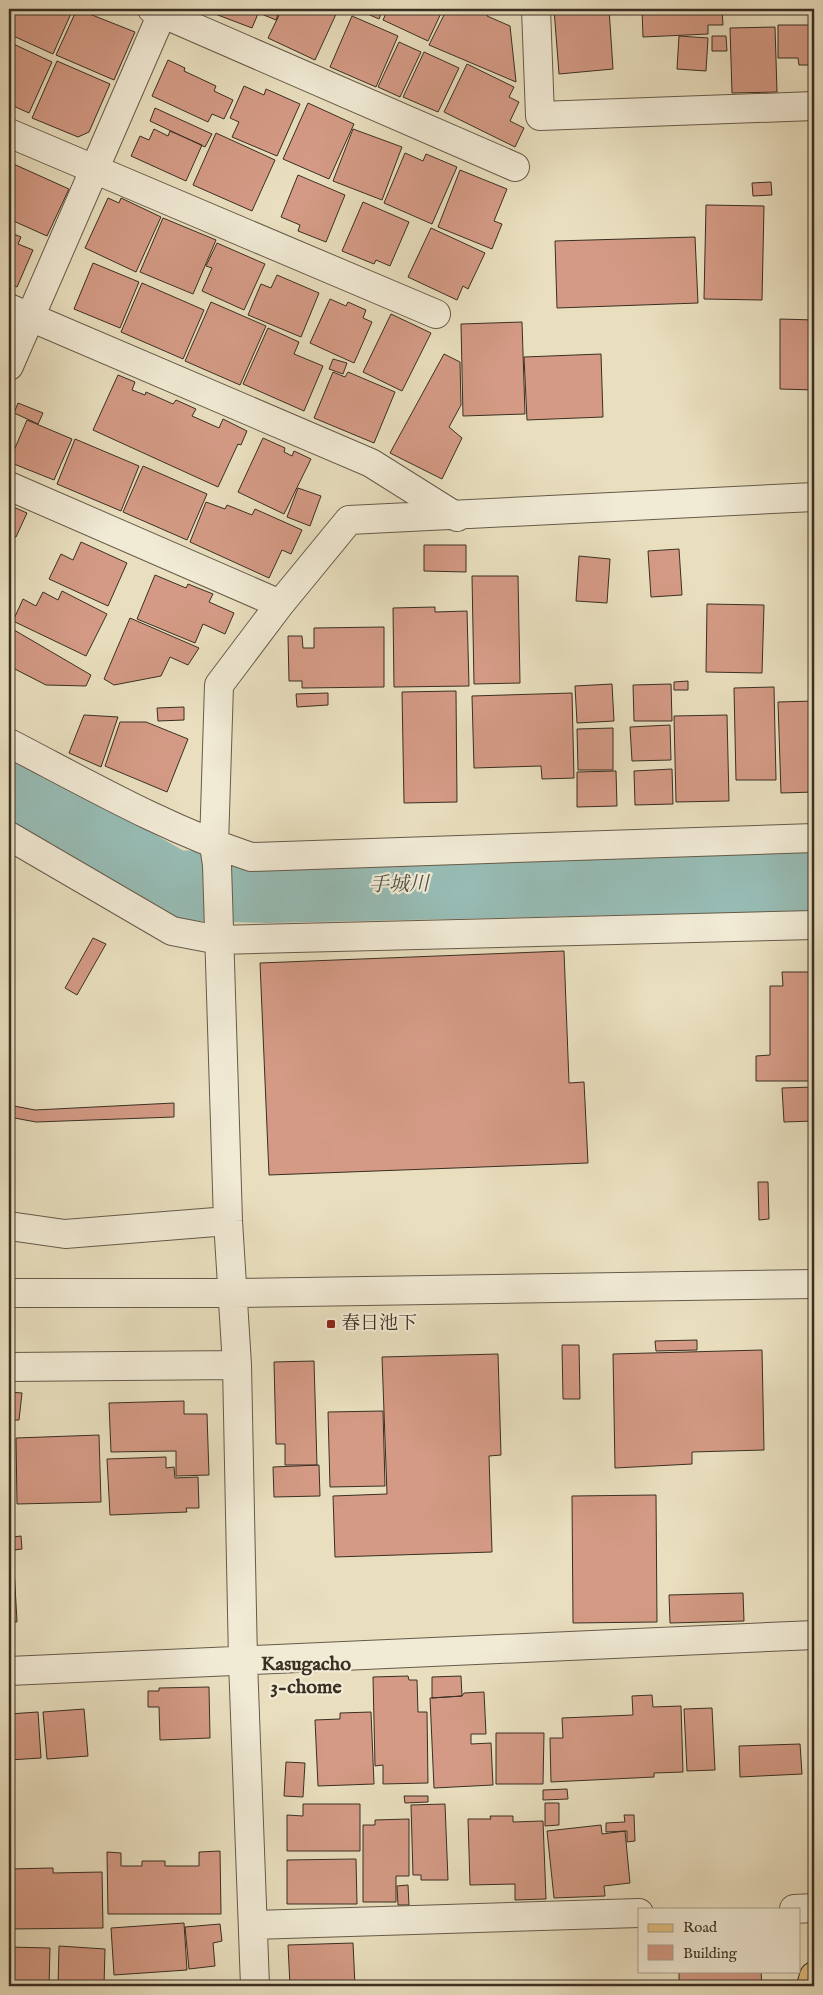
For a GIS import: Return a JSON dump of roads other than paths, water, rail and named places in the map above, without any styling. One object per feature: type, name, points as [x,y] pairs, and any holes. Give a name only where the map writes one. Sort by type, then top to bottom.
[{"type":"main road","points":[[811,1986],[814,1976]]},
{"type":"street","points":[[536,9],[540,116],[814,106]]},
{"type":"street","points":[[9,366],[19,312],[95,172],[160,10],[515,167]]},
{"type":"street","points":[[9,133],[95,172],[436,314]]},
{"type":"street","points":[[19,312],[372,463],[457,517]]},
{"type":"street","points":[[9,486],[280,604]]},
{"type":"street","points":[[254,1986],[243,1661],[237,1365],[228,1221],[216,855],[219,686],[280,604],[349,520],[457,517],[814,497]]},
{"type":"street","points":[[9,743],[167,824],[216,855],[251,857],[814,838]]},
{"type":"street","points":[[9,836],[172,931],[814,925]]},
{"type":"street","points":[[9,1226],[65,1234],[228,1221]]},
{"type":"street","points":[[9,1293],[233,1293],[814,1284]]},
{"type":"street","points":[[9,1367],[237,1365]]},
{"type":"street","points":[[9,1671],[814,1635]]},
{"type":"street","points":[[800,1909],[814,1908]]},
{"type":"street","points":[[253,1925],[638,1913]]},
{"type":"waterway","name":"手城川","points":[[9,791],[173,885],[267,888],[814,876]]},
{"type":"place","name":"春日池下","points":[[331,1324]]},
{"type":"district","name":"Kasugacho 3-chome","points":[[306,1676]]}]
